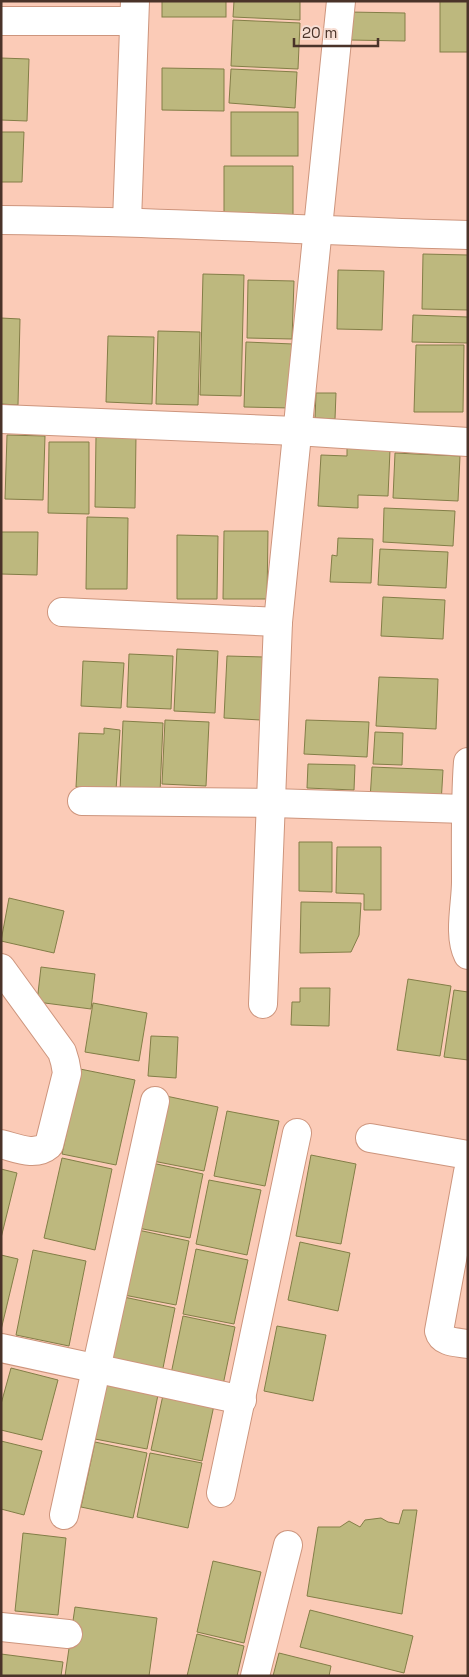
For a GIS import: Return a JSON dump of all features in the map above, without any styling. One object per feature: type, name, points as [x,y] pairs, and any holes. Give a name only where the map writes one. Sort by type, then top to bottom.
[{"type":"street","points":[[263,1004],[278,622],[341,1]]},
{"type":"street","points":[[1,21],[134,11],[127,221]]},
{"type":"street","points":[[1,220],[127,221],[318,231],[468,235]]},
{"type":"street","points":[[1,419],[296,431],[468,442]]},
{"type":"street","points":[[62,612],[278,622]]},
{"type":"street","points":[[468,762],[465,809],[466,884],[464,938],[468,954]]},
{"type":"street","points":[[82,801],[272,803],[465,809]]},
{"type":"street","points":[[1,968],[62,1052],[67,1072],[49,1146],[34,1152],[1,1144]]},
{"type":"street","points":[[64,1516],[98,1370],[155,1101]]},
{"type":"street","points":[[221,1493],[297,1134]]},
{"type":"street","points":[[370,1138],[468,1155]]},
{"type":"street","points":[[468,1172],[439,1331],[440,1337],[444,1340],[468,1344]]},
{"type":"street","points":[[1,1348],[242,1400]]},
{"type":"street","points":[[255,1676],[288,1545]]},
{"type":"street","points":[[1,1627],[68,1634]]},
{"type":"building","points":[[162,1],[226,1],[226,17],[162,17]]},
{"type":"building","points":[[234,1],[300,1],[300,20],[233,17]]},
{"type":"building","points":[[440,1],[468,1],[468,52],[440,52]]},
{"type":"building","points":[[349,12],[405,13],[405,41],[349,40]]},
{"type":"building","points":[[233,20],[300,23],[298,69],[231,66]]},
{"type":"building","points":[[1,58],[29,59],[27,121],[1,120]]},
{"type":"building","points":[[162,68],[224,69],[224,111],[162,110]]},
{"type":"building","points":[[231,69],[297,72],[295,108],[229,103]]},
{"type":"building","points":[[231,112],[298,112],[298,156],[231,156]]},
{"type":"building","points":[[1,132],[24,132],[22,182],[1,182]]},
{"type":"building","points":[[224,166],[293,166],[293,215],[224,214]]},
{"type":"building","points":[[423,254],[468,255],[468,310],[422,309]]},
{"type":"building","points":[[338,270],[384,271],[382,330],[337,329]]},
{"type":"building","points":[[203,274],[244,275],[241,396],[200,395]]},
{"type":"building","points":[[248,280],[294,281],[292,339],[247,338]]},
{"type":"building","points":[[413,315],[468,317],[468,343],[412,342]]},
{"type":"building","points":[[1,318],[20,319],[18,405],[1,404]]},
{"type":"building","points":[[158,331],[200,332],[198,405],[156,404]]},
{"type":"building","points":[[108,336],[154,337],[152,404],[106,402]]},
{"type":"building","points":[[246,342],[293,344],[291,408],[244,407]]},
{"type":"building","points":[[416,345],[464,345],[463,412],[414,412]]},
{"type":"building","points":[[316,393],[336,393],[335,419],[315,418]]},
{"type":"building","points":[[7,435],[45,436],[43,500],[5,499]]},
{"type":"building","points":[[96,436],[136,436],[135,508],[95,507]]},
{"type":"building","points":[[49,442],[89,442],[89,514],[48,513]]},
{"type":"building","points":[[347,448],[390,450],[388,496],[358,495],[358,508],[318,506],[321,455],[347,456]]},
{"type":"building","points":[[395,453],[460,456],[458,501],[393,498]]},
{"type":"building","points":[[384,508],[455,511],[453,546],[383,542]]},
{"type":"building","points":[[87,517],[128,518],[127,589],[86,589]]},
{"type":"building","points":[[224,531],[268,531],[267,599],[223,599]]},
{"type":"building","points":[[1,532],[38,532],[37,575],[1,574]]},
{"type":"building","points":[[177,535],[218,536],[217,599],[177,599]]},
{"type":"building","points":[[338,538],[373,539],[371,583],[330,582],[332,555],[337,556]]},
{"type":"building","points":[[380,549],[448,552],[446,588],[378,585]]},
{"type":"building","points":[[383,597],[445,600],[443,639],[381,636]]},
{"type":"building","points":[[177,649],[218,651],[215,713],[174,711]]},
{"type":"building","points":[[129,654],[173,656],[171,709],[127,707]]},
{"type":"building","points":[[227,656],[264,657],[261,720],[224,718]]},
{"type":"building","points":[[83,661],[124,663],[121,708],[81,706]]},
{"type":"building","points":[[379,677],[438,679],[436,729],[376,726]]},
{"type":"building","points":[[165,720],[209,722],[206,786],[162,784]]},
{"type":"building","points":[[306,720],[369,722],[367,757],[304,754]]},
{"type":"building","points":[[123,721],[163,723],[160,793],[120,791]]},
{"type":"building","points":[[104,728],[120,730],[116,790],[76,787],[79,733],[104,734]]},
{"type":"building","points":[[375,732],[403,733],[402,765],[373,764]]},
{"type":"building","points":[[308,764],[355,765],[354,790],[307,788]]},
{"type":"building","points":[[372,767],[443,770],[441,804],[370,800]]},
{"type":"building","points":[[299,842],[332,842],[332,892],[299,891]]},
{"type":"building","points":[[337,847],[381,847],[381,910],[364,910],[364,894],[336,893]]},
{"type":"building","points":[[9,898],[64,911],[54,953],[1,941]]},
{"type":"building","points":[[301,902],[361,903],[359,935],[351,952],[300,953]]},
{"type":"building","points":[[41,967],[95,974],[91,1009],[37,1002]]},
{"type":"building","points":[[408,979],[451,986],[440,1056],[397,1050]]},
{"type":"building","points":[[300,988],[330,988],[329,1026],[291,1025],[292,1002],[300,1002]]},
{"type":"building","points":[[454,990],[468,992],[468,1060],[444,1057]]},
{"type":"building","points":[[93,1003],[147,1013],[139,1061],[85,1052]]},
{"type":"building","points":[[151,1036],[178,1037],[176,1078],[148,1076]]},
{"type":"building","points":[[80,1069],[135,1080],[116,1165],[62,1154]]},
{"type":"building","points":[[166,1096],[218,1107],[204,1171],[153,1161]]},
{"type":"building","points":[[227,1111],[279,1121],[265,1186],[214,1176]]},
{"type":"building","points":[[311,1155],[356,1164],[341,1244],[296,1236]]},
{"type":"building","points":[[62,1158],[112,1169],[95,1250],[44,1238]]},
{"type":"building","points":[[152,1163],[203,1174],[190,1238],[138,1228]]},
{"type":"building","points":[[1,1169],[17,1173],[1,1238]]},
{"type":"building","points":[[209,1180],[261,1190],[247,1255],[196,1244]]},
{"type":"building","points":[[138,1230],[189,1241],[176,1305],[124,1295]]},
{"type":"building","points":[[300,1242],[350,1253],[338,1311],[288,1300]]},
{"type":"building","points":[[196,1249],[248,1260],[234,1324],[183,1314]]},
{"type":"building","points":[[33,1250],[86,1261],[69,1346],[16,1335]]},
{"type":"building","points":[[1,1255],[18,1259],[1,1330]]},
{"type":"building","points":[[124,1297],[175,1308],[162,1373],[110,1362]]},
{"type":"building","points":[[183,1316],[235,1327],[223,1385],[171,1374]]},
{"type":"building","points":[[277,1326],[326,1335],[313,1401],[264,1391]]},
{"type":"building","points":[[11,1368],[58,1380],[42,1440],[1,1430],[1,1404]]},
{"type":"building","points":[[109,1374],[160,1385],[147,1449],[95,1439]]},
{"type":"building","points":[[165,1386],[216,1396],[202,1461],[151,1450]]},
{"type":"building","points":[[1,1441],[42,1451],[24,1515],[1,1509]]},
{"type":"building","points":[[95,1442],[147,1453],[133,1518],[81,1507]]},
{"type":"building","points":[[150,1453],[202,1463],[188,1528],[137,1517]]},
{"type":"building","points":[[403,1510],[417,1510],[402,1614],[307,1596],[318,1527],[340,1527],[349,1521],[360,1527],[365,1520],[381,1518],[388,1522],[399,1524]]},
{"type":"building","points":[[23,1533],[66,1538],[58,1615],[15,1611]]},
{"type":"building","points":[[213,1561],[261,1572],[244,1643],[197,1632]]},
{"type":"building","points":[[75,1607],[157,1618],[149,1676],[65,1676]]},
{"type":"building","points":[[310,1610],[413,1636],[404,1673],[300,1647]]},
{"type":"building","points":[[197,1634],[244,1646],[237,1676],[187,1676]]},
{"type":"building","points":[[279,1653],[331,1666],[329,1676],[273,1676]]},
{"type":"building","points":[[1,1654],[63,1662],[61,1676],[1,1676]]}]
